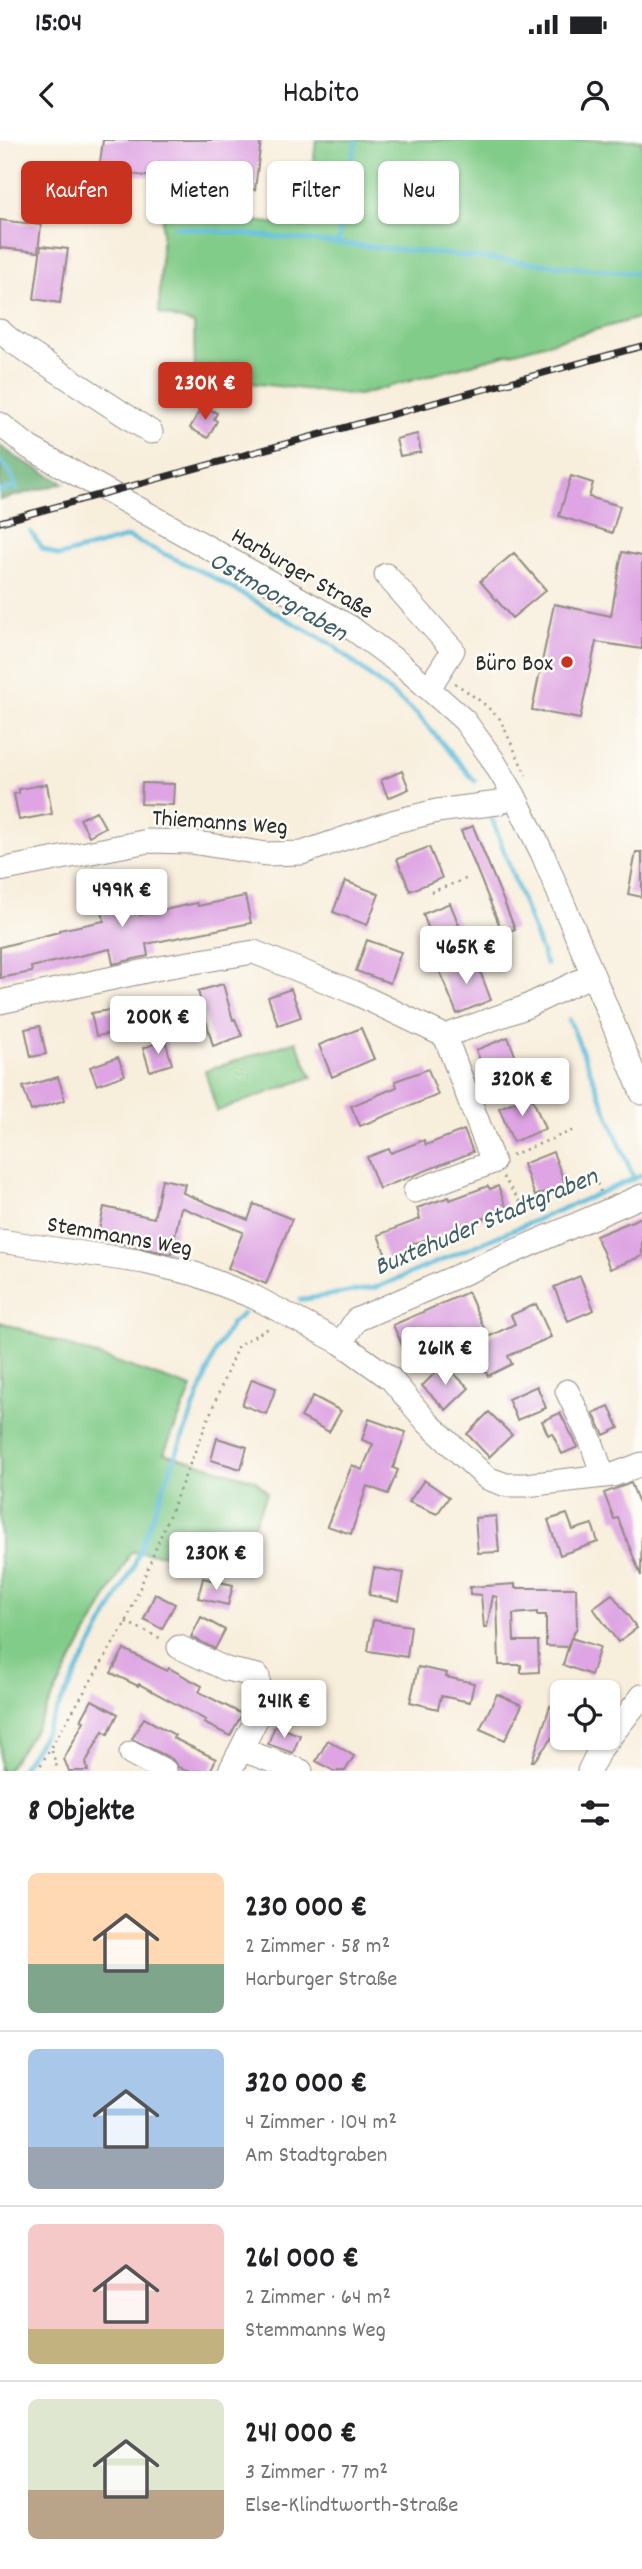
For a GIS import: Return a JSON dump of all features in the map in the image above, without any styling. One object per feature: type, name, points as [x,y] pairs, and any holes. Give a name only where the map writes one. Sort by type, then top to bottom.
[{"type":"street","points":[[0,331],[151,432]]},
{"type":"street","name":"Harburger Straße","points":[[0,424],[30,447],[350,627],[402,664],[434,680],[491,757],[522,790],[543,855],[642,1093]]},
{"type":"street","points":[[386,575],[453,650],[434,680]]},
{"type":"street","name":"Thiemanns Weg","points":[[0,870],[148,841],[191,842],[266,854],[302,853],[392,822],[437,811],[498,803],[522,790]]},
{"type":"street","points":[[0,1002],[165,967],[254,952],[353,992],[445,1036],[493,1162],[415,1191]]},
{"type":"street","points":[[445,1036],[523,1008],[592,975]]},
{"type":"street","points":[[341,1343],[356,1320],[642,1196]]},
{"type":"street","name":"Stemmanns Weg","points":[[0,1241],[144,1262],[185,1272],[254,1297],[341,1343],[391,1378],[427,1422],[487,1478],[506,1485],[613,1475],[642,1464]]},
{"type":"street","points":[[567,1391],[591,1441],[603,1476]]},
{"type":"street","points":[[179,1647],[226,1669],[258,1676],[261,1710],[230,1771]]},
{"type":"street","points":[[590,1771],[598,1751],[642,1696]]},
{"type":"street","points":[[242,1750],[301,1771]]},
{"type":"street","points":[[131,1754],[166,1771]]},
{"type":"path","points":[[434,680],[484,703],[500,719],[522,790]]},
{"type":"path","points":[[430,892],[468,878]]},
{"type":"path","points":[[453,947],[491,931]]},
{"type":"path","points":[[470,1101],[549,1070]]},
{"type":"path","points":[[574,1130],[493,1162],[525,1209],[569,1191],[593,1174],[608,1209]]},
{"type":"path","points":[[37,1771],[126,1622],[238,1345],[290,1318]]},
{"type":"path","points":[[126,1622],[179,1647]]},
{"type":"path","points":[[51,1750],[58,1771]]},
{"type":"green space","points":[[316,140],[642,140],[642,317],[359,395],[195,377],[194,324],[159,313],[162,224],[253,224],[253,221],[306,227],[306,224],[364,224],[364,161],[314,161]]},
{"type":"green space","points":[[0,446],[19,459],[64,483],[0,500]]},
{"type":"green space","points":[[296,1041],[312,1077],[217,1111],[205,1071]]},
{"type":"green space","points":[[0,1322],[192,1388],[164,1453],[255,1480],[267,1492],[240,1560],[131,1552],[35,1730],[6,1771],[0,1771]]},
{"type":"building","points":[[103,140],[261,140],[255,190],[253,161],[146,161],[146,176],[132,174],[132,161],[100,161]]},
{"type":"building","points":[[0,220],[41,225],[38,252],[0,248]]},
{"type":"building","points":[[41,246],[68,249],[60,303],[34,299]]},
{"type":"building","points":[[202,406],[217,413],[214,419],[217,421],[208,438],[190,428]]},
{"type":"building","points":[[417,434],[421,452],[400,456],[396,439]]},
{"type":"building","points":[[571,476],[593,483],[589,497],[620,506],[612,533],[559,516]]},
{"type":"building","name":"Büro Box","points":[[622,552],[642,556],[642,649],[596,642],[580,719],[532,710],[554,604],[611,616]]},
{"type":"building","points":[[514,553],[546,590],[512,618],[480,581]]},
{"type":"building","points":[[402,771],[409,789],[388,798],[381,780]]},
{"type":"building","points":[[142,783],[174,784],[173,805],[141,804]]},
{"type":"building","points":[[47,784],[52,814],[19,820],[14,794],[19,793],[19,789]]},
{"type":"building","points":[[96,811],[105,827],[89,836],[80,819]]},
{"type":"building","points":[[473,826],[515,929],[503,934],[461,831]]},
{"type":"building","points":[[429,847],[442,878],[410,891],[397,859]]},
{"type":"building","points":[[636,852],[642,852],[642,897],[628,894]]},
{"type":"building","points":[[130,871],[140,915],[245,896],[251,923],[146,944],[148,956],[113,964],[110,949],[31,967],[32,972],[0,978],[0,947],[59,930],[104,921],[96,878]]},
{"type":"building","points":[[345,881],[379,894],[367,925],[333,912]]},
{"type":"building","points":[[450,903],[463,935],[435,946],[423,914]]},
{"type":"building","points":[[367,940],[401,952],[390,983],[356,971]]},
{"type":"building","points":[[475,958],[491,1000],[457,1014],[440,972]]},
{"type":"building","points":[[223,984],[233,1020],[235,1019],[242,1036],[213,1046],[198,991]]},
{"type":"building","points":[[291,989],[301,1017],[278,1025],[268,997]]},
{"type":"building","points":[[158,1002],[160,1025],[96,1036],[91,1013]]},
{"type":"building","points":[[40,1026],[46,1054],[31,1057],[25,1029]]},
{"type":"building","points":[[361,1028],[374,1059],[332,1077],[319,1045]]},
{"type":"building","points":[[508,1037],[522,1073],[490,1085],[476,1050]]},
{"type":"building","points":[[165,1040],[172,1064],[150,1071],[143,1048]]},
{"type":"building","points":[[118,1057],[125,1075],[97,1085],[90,1067]]},
{"type":"building","points":[[428,1069],[438,1095],[360,1126],[351,1106],[397,1087],[395,1081]]},
{"type":"building","points":[[58,1077],[65,1100],[31,1111],[23,1087]]},
{"type":"building","points":[[531,1095],[545,1129],[513,1142],[499,1108]]},
{"type":"building","points":[[464,1130],[473,1152],[379,1189],[367,1157],[389,1149],[391,1153],[424,1140],[426,1145]]},
{"type":"building","points":[[553,1152],[565,1184],[535,1196],[523,1164]]},
{"type":"building","points":[[162,1179],[185,1184],[183,1193],[248,1220],[254,1204],[292,1219],[266,1284],[228,1268],[243,1232],[181,1207],[171,1254],[97,1239],[104,1207],[154,1218]]},
{"type":"building","points":[[488,1186],[490,1189],[498,1186],[507,1209],[412,1244],[415,1250],[388,1261],[378,1235],[420,1219],[417,1208],[449,1197],[450,1200]]},
{"type":"building","points":[[642,1217],[642,1256],[610,1269],[596,1236]]},
{"type":"building","points":[[580,1276],[594,1310],[568,1321],[554,1287]]},
{"type":"building","points":[[468,1292],[488,1337],[515,1324],[511,1315],[536,1304],[551,1337],[508,1356],[512,1364],[488,1376],[469,1338],[479,1329],[467,1332],[409,1360],[393,1325]]},
{"type":"building","points":[[444,1364],[469,1388],[446,1410],[422,1386]]},
{"type":"building","points":[[252,1379],[276,1388],[266,1414],[242,1405]]},
{"type":"building","points":[[537,1386],[546,1408],[517,1420],[508,1399]]},
{"type":"building","points":[[313,1396],[341,1411],[329,1432],[301,1417]]},
{"type":"building","points":[[609,1406],[619,1428],[604,1435],[593,1413]]},
{"type":"building","points":[[489,1412],[512,1435],[489,1457],[467,1434]]},
{"type":"building","points":[[560,1413],[578,1447],[562,1454],[552,1433],[548,1435],[542,1421]]},
{"type":"building","points":[[369,1419],[406,1432],[393,1468],[398,1470],[388,1494],[367,1486],[351,1534],[327,1526],[352,1465],[362,1470],[373,1444],[362,1440]]},
{"type":"building","points":[[217,1438],[247,1447],[241,1469],[211,1460]]},
{"type":"building","points":[[424,1480],[449,1497],[437,1514],[409,1502]]},
{"type":"building","points":[[631,1483],[642,1511],[641,1576],[618,1518],[614,1519],[604,1493]]},
{"type":"building","points":[[567,1514],[573,1530],[592,1524],[598,1542],[560,1555],[548,1520]]},
{"type":"building","points":[[496,1516],[499,1552],[478,1553],[475,1518]]},
{"type":"building","points":[[374,1568],[404,1573],[399,1601],[369,1595]]},
{"type":"building","points":[[203,1578],[233,1585],[228,1605],[198,1598]]},
{"type":"building","points":[[515,1584],[515,1588],[576,1588],[577,1627],[567,1647],[546,1646],[546,1615],[537,1615],[537,1612],[513,1614],[514,1641],[538,1641],[539,1672],[521,1673],[521,1665],[499,1665],[497,1597],[493,1596],[487,1627],[484,1627],[481,1595],[470,1594],[470,1587]]},
{"type":"building","points":[[155,1594],[175,1604],[162,1629],[144,1619]]},
{"type":"building","points":[[612,1594],[637,1628],[618,1642],[593,1608]]},
{"type":"building","points":[[201,1617],[225,1630],[215,1649],[191,1637]]},
{"type":"building","points":[[373,1620],[411,1626],[407,1657],[368,1651]]},
{"type":"building","points":[[571,1638],[600,1647],[591,1675],[563,1665]]},
{"type":"building","points":[[124,1649],[167,1671],[169,1668],[202,1686],[199,1692],[242,1714],[230,1736],[139,1684],[138,1686],[111,1673]]},
{"type":"building","points":[[418,1667],[447,1673],[446,1677],[474,1683],[470,1702],[441,1696],[438,1709],[410,1702]]},
{"type":"building","points":[[497,1694],[522,1705],[505,1740],[480,1729]]},
{"type":"building","points":[[92,1700],[118,1714],[108,1734],[103,1731],[86,1762],[88,1771],[69,1771],[64,1759]]},
{"type":"building","points":[[550,1706],[550,1740],[532,1761]]},
{"type":"building","points":[[144,1718],[175,1735],[173,1738],[216,1759],[210,1771],[186,1771],[178,1767],[172,1759],[132,1739]]},
{"type":"building","points":[[275,1726],[300,1735],[293,1753],[268,1744]]},
{"type":"building","points":[[328,1740],[354,1756],[345,1771],[334,1771],[316,1761]]},
{"type":"waterway","points":[[338,244],[356,140]]},
{"type":"waterway","points":[[175,227],[642,274]]},
{"type":"waterway","name":"Ostmoorgraben","points":[[0,461],[10,471],[17,490]]},
{"type":"waterway","points":[[0,491],[16,486]]},
{"type":"waterway","name":"Ostmoorgraben","points":[[31,532],[42,548],[59,556],[128,537],[207,574],[331,644],[418,715],[475,781]]},
{"type":"waterway","name":"Ostmoorgraben","points":[[492,819],[546,964]]},
{"type":"waterway","name":"Ostmoorgraben","points":[[569,1019],[634,1179]]},
{"type":"waterway","name":"Buxtehuder Stadtgraben","points":[[300,1300],[378,1287],[642,1175]]},
{"type":"waterway","name":"Buxtehuder Stadtgraben","points":[[20,1771],[42,1738],[133,1568],[216,1350],[232,1323],[243,1314]]},
{"type":"railway","points":[[0,522],[642,346]]},
{"type":"place","name":"Büro Box","points":[[567,662]]}]
